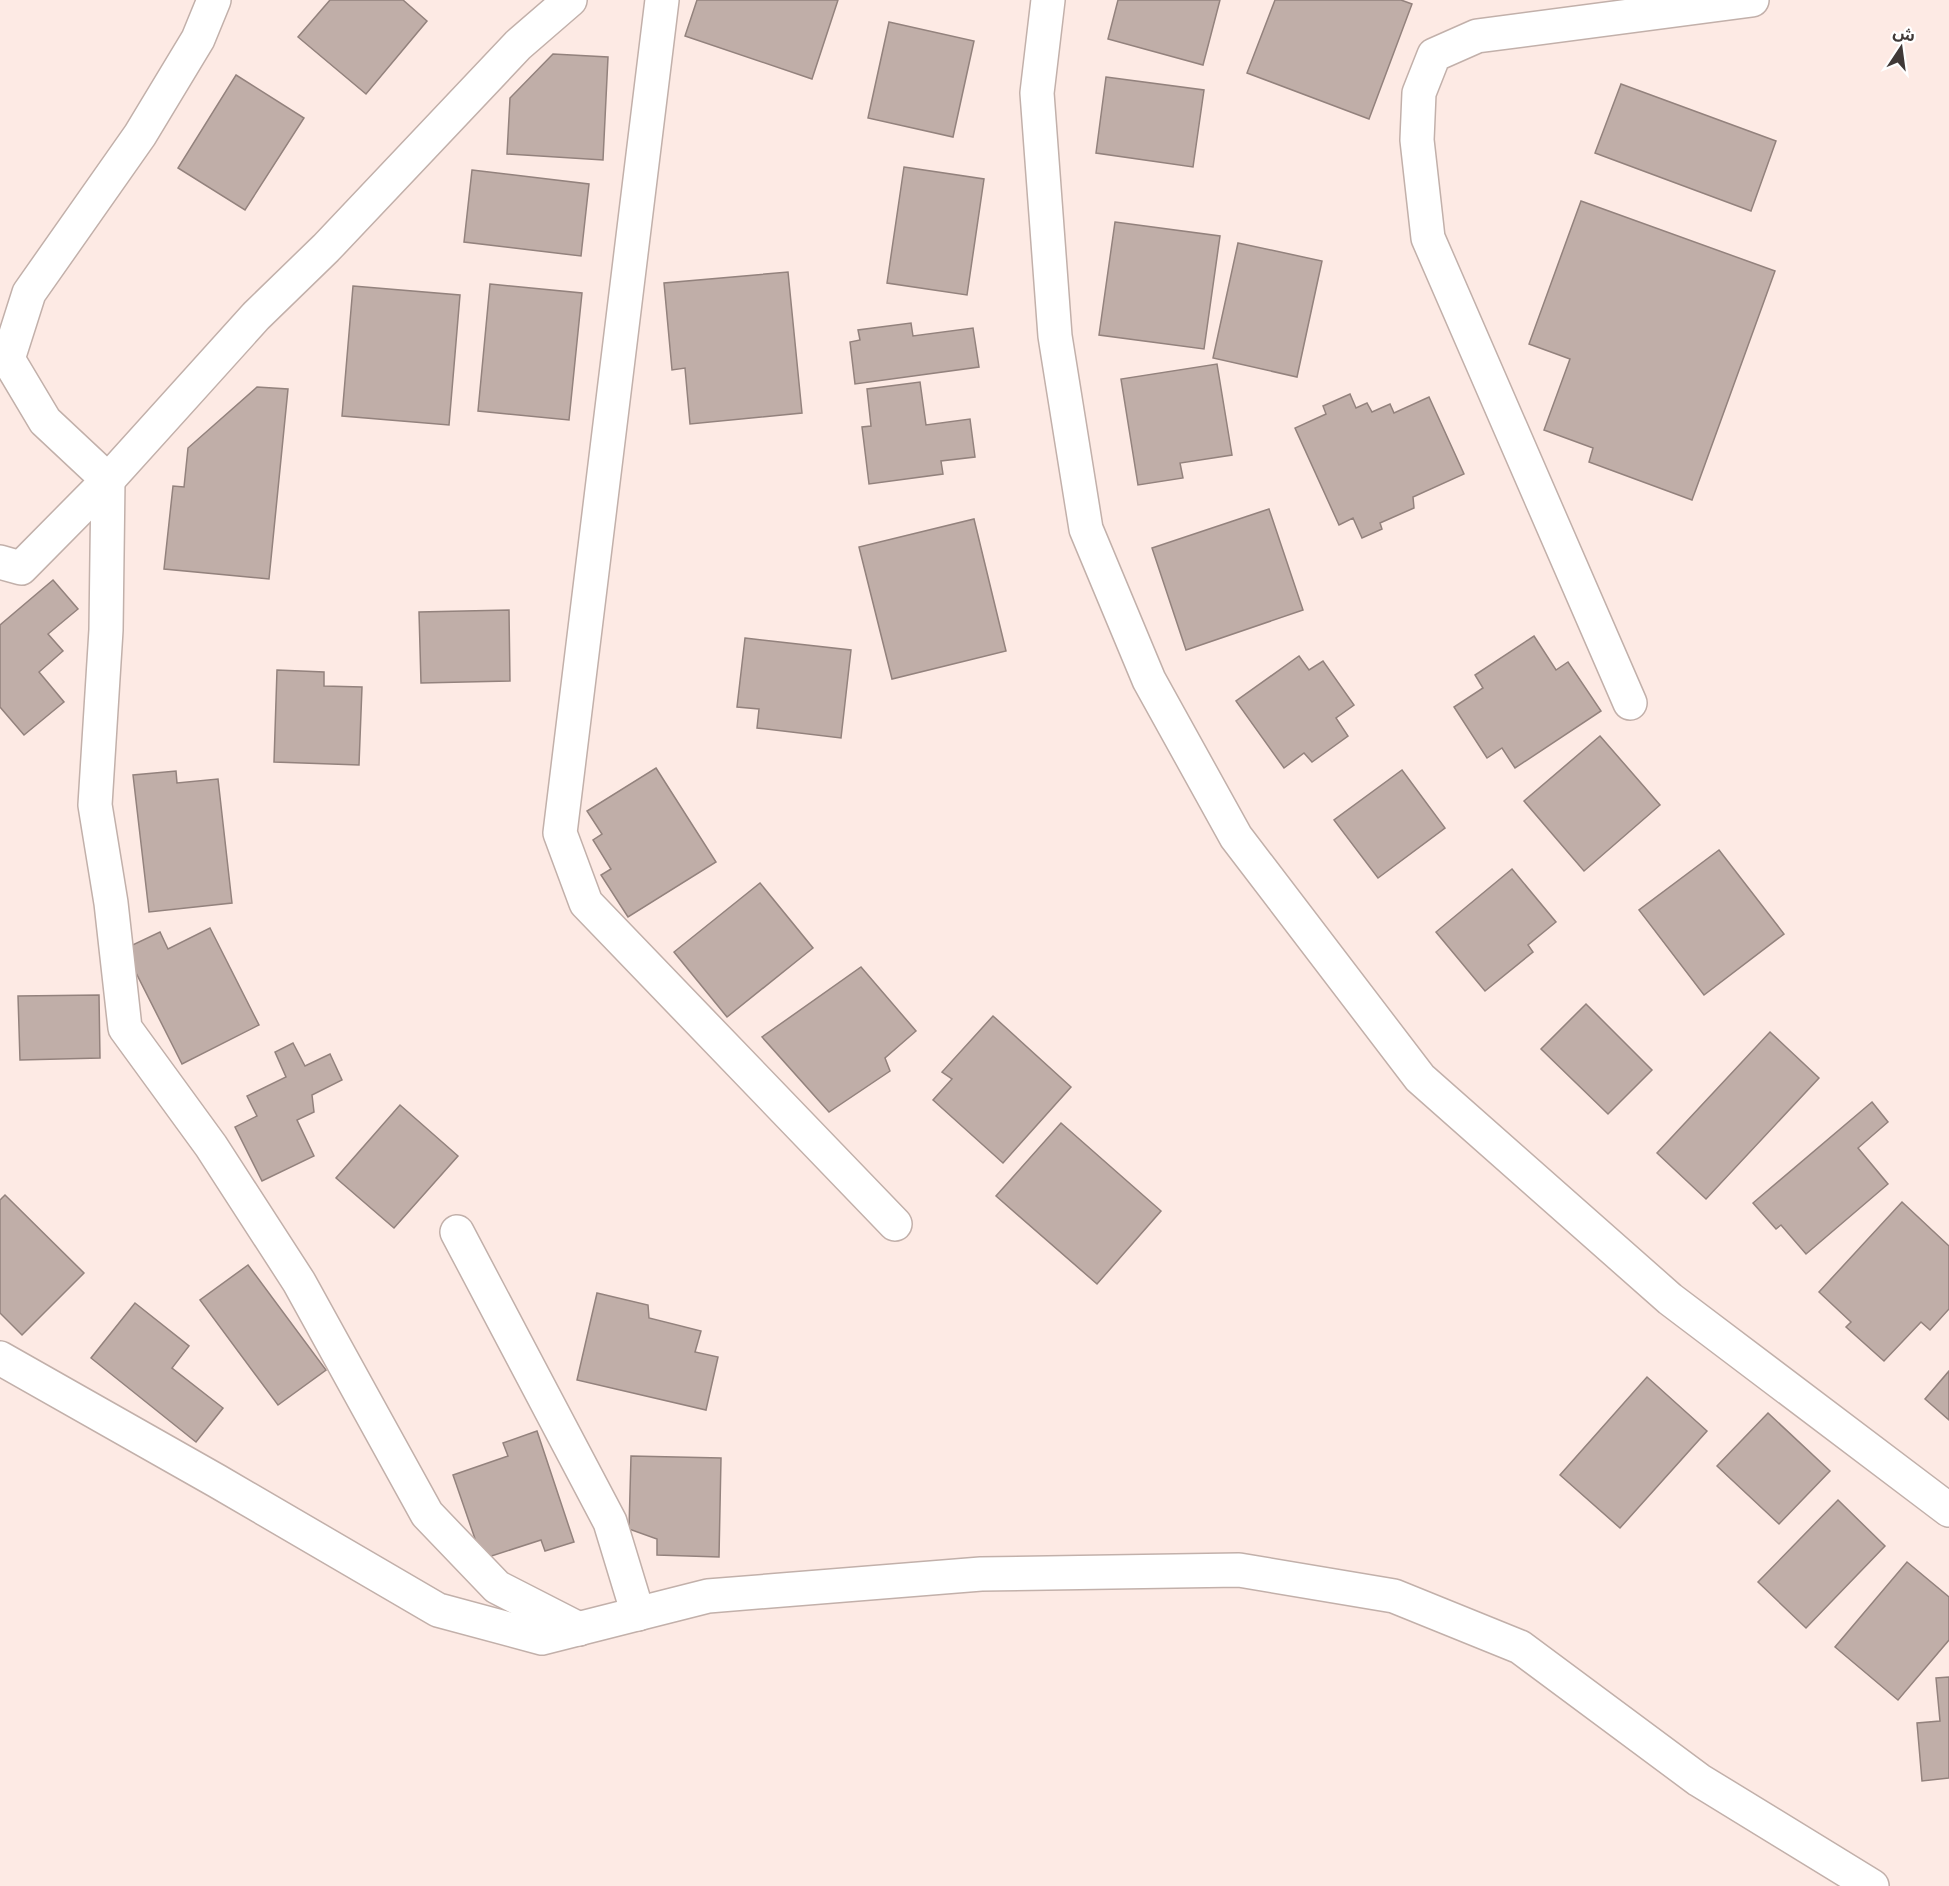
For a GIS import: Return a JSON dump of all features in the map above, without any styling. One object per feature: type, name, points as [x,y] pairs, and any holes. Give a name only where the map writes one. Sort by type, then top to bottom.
[{"type":"street","points":[[214,0],[198,39],[140,135],[29,293],[8,359],[45,421],[108,480],[106,630],[95,805],[111,903],[125,1028],[211,1146],[299,1282],[427,1514],[496,1587],[579,1629]]},
{"type":"street","points":[[7,573],[108,480],[256,316],[326,248],[518,45],[570,0]]},
{"type":"street","points":[[662,0],[560,833],[586,903],[895,1224]]},
{"type":"street","points":[[1048,0],[1037,93],[1055,336],[1086,529],[1149,680],[1236,837],[1420,1078],[1670,1299],[1949,1510]]},
{"type":"street","points":[[1630,704],[1428,238],[1416,140],[1419,93],[1434,55],[1477,36],[1752,0]]},
{"type":"street","points":[[457,1232],[610,1522],[638,1614]]},
{"type":"street","points":[[0,1358],[438,1610],[542,1638],[708,1596],[981,1574],[1239,1570],[1394,1596],[1520,1647],[1699,1780],[1872,1886]]},
{"type":"building","points":[[330,0],[403,0],[427,21],[366,94],[298,37]]},
{"type":"building","points":[[697,0],[838,0],[812,79],[685,36]]},
{"type":"building","points":[[1118,0],[1220,0],[1203,65],[1108,39]]},
{"type":"building","points":[[1275,0],[1401,0],[1412,4],[1369,119],[1247,73]]},
{"type":"building","points":[[889,22],[974,41],[953,137],[868,118]]},
{"type":"building","points":[[553,54],[608,57],[603,160],[507,154],[510,98]]},
{"type":"building","points":[[236,75],[304,118],[245,210],[178,168]]},
{"type":"building","points":[[1106,77],[1204,90],[1193,167],[1096,153]]},
{"type":"building","points":[[1621,84],[1776,141],[1751,211],[1595,153]]},
{"type":"building","points":[[904,167],[984,179],[967,295],[887,283]]},
{"type":"building","points":[[472,170],[589,184],[581,256],[464,242]]},
{"type":"building","points":[[1581,201],[1775,271],[1692,500],[1589,462],[1593,448],[1544,430],[1570,359],[1529,344]]},
{"type":"building","points":[[1115,222],[1220,236],[1204,349],[1099,335]]},
{"type":"building","points":[[1238,243],[1322,261],[1297,377],[1213,358]]},
{"type":"building","points":[[788,272],[802,413],[690,424],[685,368],[672,370],[664,283]]},
{"type":"building","points":[[490,284],[582,293],[569,420],[478,411]]},
{"type":"building","points":[[353,286],[460,295],[449,425],[342,416]]},
{"type":"building","points":[[911,323],[913,336],[973,328],[979,367],[855,384],[850,342],[860,340],[858,330]]},
{"type":"building","points":[[1217,364],[1232,455],[1180,463],[1183,478],[1138,485],[1121,379]]},
{"type":"building","points":[[920,382],[926,425],[970,419],[975,457],[941,461],[943,474],[869,484],[862,427],[871,426],[867,389]]},
{"type":"building","points":[[257,387],[288,389],[269,579],[164,569],[173,486],[184,487],[188,448]]},
{"type":"building","points":[[1350,394],[1356,408],[1367,403],[1372,412],[1390,404],[1394,413],[1429,397],[1464,474],[1413,497],[1414,508],[1380,523],[1382,529],[1362,538],[1353,518],[1339,525],[1295,428],[1326,414],[1323,406]]},
{"type":"building","points":[[1269,509],[1303,610],[1186,650],[1152,548]]},
{"type":"building","points":[[974,519],[1006,651],[892,679],[859,547]]},
{"type":"building","points":[[53,580],[78,609],[48,634],[63,651],[39,672],[64,702],[24,735],[0,707],[0,625]]},
{"type":"building","points":[[509,610],[510,681],[421,683],[419,612]]},
{"type":"building","points":[[1534,636],[1556,670],[1568,662],[1601,711],[1515,768],[1502,748],[1487,758],[1454,707],[1483,688],[1475,675]]},
{"type":"building","points":[[745,638],[851,650],[841,738],[757,728],[759,709],[737,707]]},
{"type":"building","points":[[1299,656],[1309,670],[1323,661],[1354,705],[1336,718],[1348,736],[1312,762],[1304,753],[1284,768],[1236,701]]},
{"type":"building","points":[[277,670],[324,672],[324,686],[362,687],[359,765],[274,762]]},
{"type":"building","points":[[1600,736],[1660,805],[1584,871],[1524,801]]},
{"type":"building","points":[[656,768],[716,862],[628,917],[601,875],[611,869],[593,840],[602,834],[587,811]]},
{"type":"building","points":[[1402,770],[1445,828],[1378,878],[1334,820]]},
{"type":"building","points":[[176,771],[177,783],[218,779],[232,903],[149,912],[133,775]]},
{"type":"building","points":[[1719,850],[1784,934],[1704,995],[1639,910]]},
{"type":"building","points":[[1512,869],[1556,922],[1528,945],[1533,952],[1485,991],[1436,932]]},
{"type":"building","points":[[760,883],[813,948],[727,1017],[674,952]]},
{"type":"building","points":[[210,928],[259,1025],[182,1064],[124,949],[160,932],[168,949]]},
{"type":"building","points":[[861,967],[916,1031],[885,1058],[890,1071],[829,1112],[762,1037]]},
{"type":"building","points":[[99,995],[100,1058],[20,1060],[18,996]]},
{"type":"building","points":[[1586,1004],[1652,1070],[1608,1114],[1541,1049]]},
{"type":"building","points":[[993,1016],[1071,1087],[1003,1163],[933,1100],[952,1079],[942,1072]]},
{"type":"building","points":[[1770,1032],[1819,1078],[1706,1199],[1657,1153]]},
{"type":"building","points":[[293,1043],[305,1066],[330,1054],[342,1080],[312,1095],[314,1112],[297,1120],[314,1156],[262,1181],[235,1127],[257,1116],[247,1096],[286,1077],[275,1052]]},
{"type":"building","points":[[1872,1102],[1888,1122],[1858,1148],[1888,1184],[1806,1254],[1781,1225],[1776,1229],[1753,1203]]},
{"type":"building","points":[[400,1105],[458,1156],[394,1228],[336,1178]]},
{"type":"building","points":[[1061,1123],[1161,1211],[1097,1284],[996,1196]]},
{"type":"building","points":[[5,1195],[84,1273],[22,1335],[0,1313],[0,1200]]},
{"type":"building","points":[[1902,1202],[1949,1246],[1949,1309],[1930,1330],[1921,1322],[1884,1361],[1846,1327],[1851,1322],[1819,1292]]},
{"type":"building","points":[[248,1265],[326,1370],[278,1405],[200,1300]]},
{"type":"building","points":[[597,1293],[648,1305],[649,1318],[701,1331],[695,1352],[718,1357],[706,1410],[577,1380]]},
{"type":"building","points":[[135,1303],[189,1346],[172,1368],[223,1408],[196,1442],[91,1358]]},
{"type":"building","points":[[1949,1371],[1949,1420],[1925,1399]]},
{"type":"building","points":[[1647,1377],[1707,1431],[1620,1528],[1560,1475]]},
{"type":"building","points":[[1768,1413],[1830,1471],[1779,1524],[1717,1466]]},
{"type":"building","points":[[537,1431],[574,1542],[545,1551],[541,1540],[482,1559],[453,1475],[508,1456],[503,1443]]},
{"type":"building","points":[[631,1456],[721,1458],[719,1557],[657,1555],[657,1539],[629,1529]]},
{"type":"building","points":[[1838,1500],[1885,1546],[1806,1628],[1758,1582]]},
{"type":"building","points":[[1907,1562],[1949,1597],[1949,1640],[1898,1700],[1835,1647]]},
{"type":"building","points":[[1949,1677],[1949,1778],[1922,1781],[1917,1723],[1940,1721],[1936,1678]]}]
